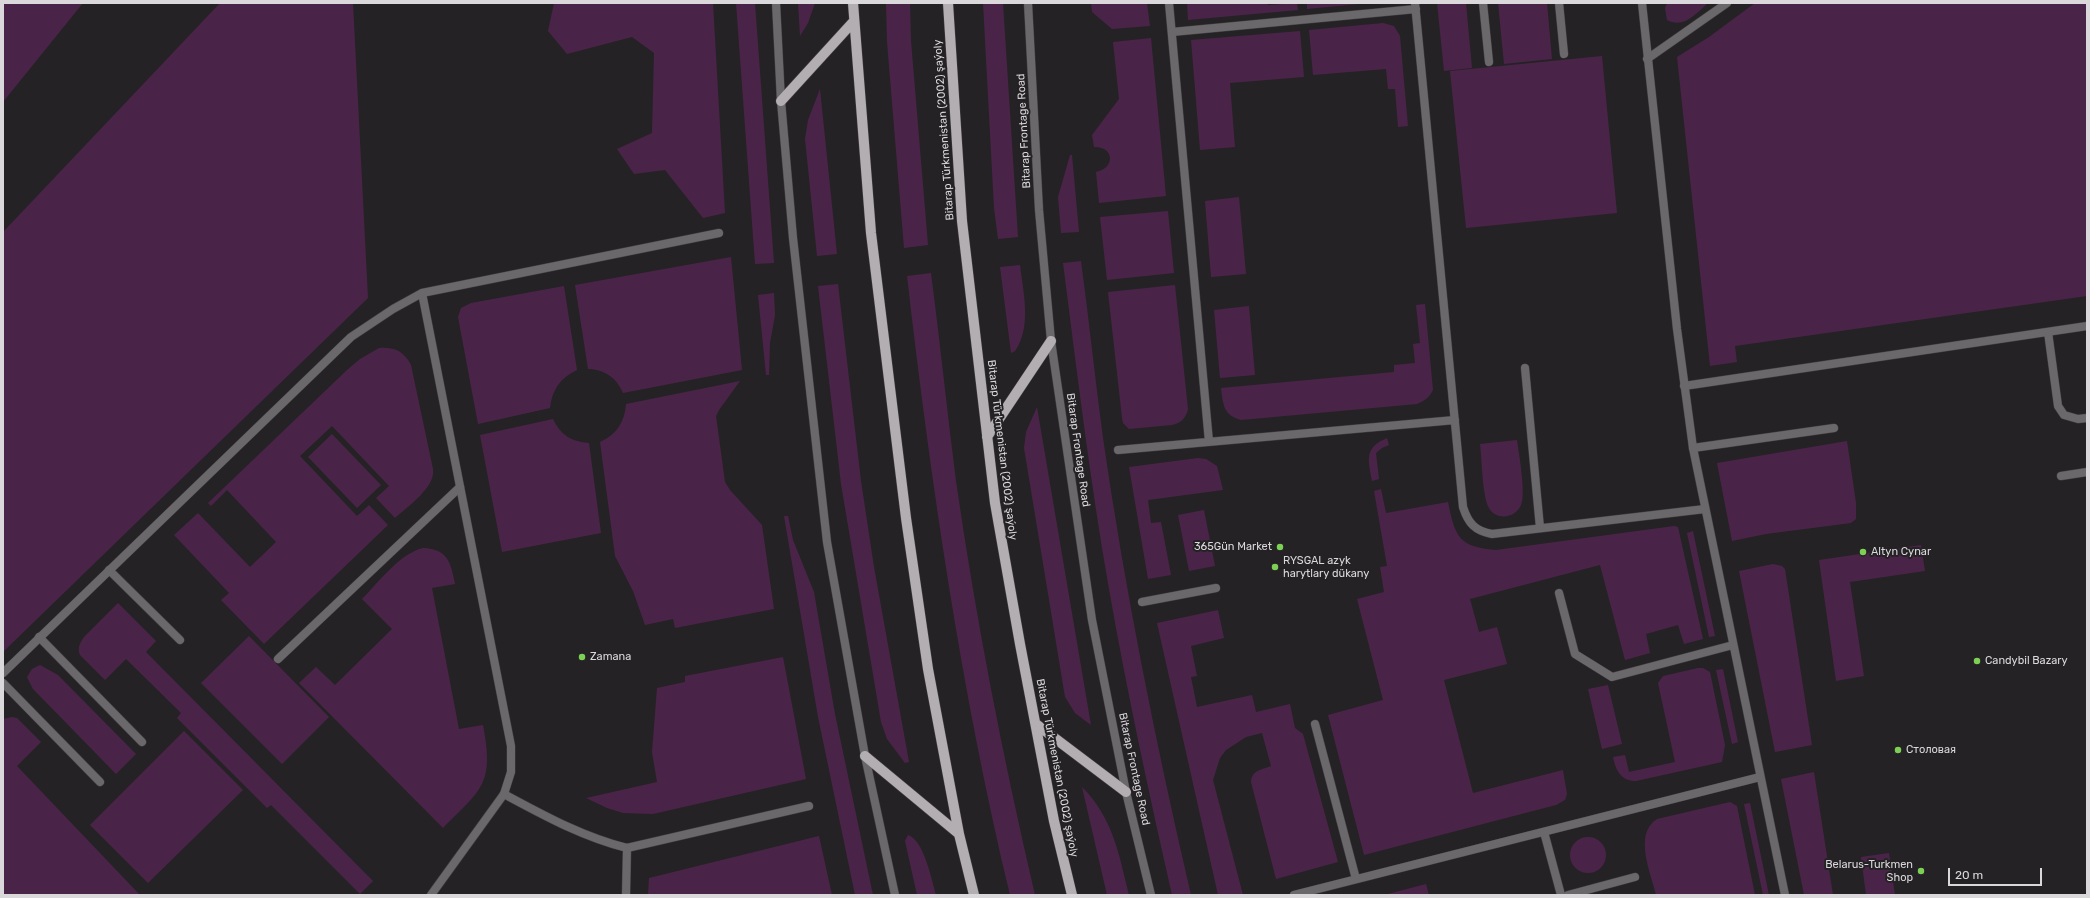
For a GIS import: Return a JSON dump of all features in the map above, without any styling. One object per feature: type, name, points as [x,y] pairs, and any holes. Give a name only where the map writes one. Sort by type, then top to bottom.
[{"type":"main road","points":[[853,3],[871,233],[906,518],[928,669],[959,834],[974,895]]},
{"type":"main road","name":"Bitarap Türkmenistan (2002) şaýoly","points":[[948,3],[962,221],[996,510],[1054,821],[1072,895]]},
{"type":"main road","points":[[781,101],[854,21]]},
{"type":"main road","points":[[987,437],[1051,341]]},
{"type":"main road","points":[[1036,724],[1126,792]]},
{"type":"main road","points":[[866,756],[959,834]]},
{"type":"street","points":[[776,3],[781,101],[794,246],[826,542],[866,756],[895,895]]},
{"type":"street","name":"Bitarap Frontage Road","points":[[1028,3],[1039,210],[1051,341],[1092,620],[1126,792],[1151,895]]},
{"type":"street","points":[[1169,3],[1209,442]]},
{"type":"street","points":[[1483,3],[1489,62]]},
{"type":"street","points":[[1559,3],[1564,54]]},
{"type":"street","points":[[1642,3],[1684,386],[1693,448],[1785,895]]},
{"type":"street","points":[[1647,59],[1727,3]]},
{"type":"street","points":[[1172,32],[1416,6],[1463,507],[1471,526],[1482,532],[1492,534],[1705,509]]},
{"type":"street","points":[[3,673],[351,337],[392,309],[422,293],[719,233]]},
{"type":"street","points":[[422,293],[511,746],[511,772],[504,794],[431,895]]},
{"type":"street","points":[[1684,386],[2087,326]]},
{"type":"street","points":[[2048,332],[2058,406],[2064,415],[2078,420],[2087,418]]},
{"type":"street","points":[[1525,368],[1540,528]]},
{"type":"street","points":[[1118,450],[1455,420]]},
{"type":"street","points":[[1693,448],[1834,428]]},
{"type":"street","points":[[2061,476],[2087,472]]},
{"type":"street","points":[[278,658],[460,487]]},
{"type":"street","points":[[109,570],[180,640]]},
{"type":"street","points":[[1142,602],[1216,588]]},
{"type":"street","points":[[1559,593],[1574,654],[1612,677],[1733,645]]},
{"type":"street","points":[[39,637],[142,742]]},
{"type":"street","points":[[3,683],[100,782]]},
{"type":"street","points":[[1316,724],[1356,879]]},
{"type":"street","points":[[1294,895],[1760,777]]},
{"type":"street","points":[[504,794],[569,829],[604,842],[627,848],[809,806]]},
{"type":"street","points":[[1544,832],[1560,895]]},
{"type":"street","points":[[626,895],[627,848]]},
{"type":"street","points":[[1568,895],[1635,877]]},
{"type":"shaded area","points":[[3,3],[83,3],[3,102]]},
{"type":"shaded area","points":[[220,3],[353,3],[368,298],[3,652],[3,232]]},
{"type":"shaded area","points":[[554,3],[713,3],[725,213],[703,218],[665,170],[634,174],[617,149],[652,133],[654,53],[632,37],[567,54],[548,31]]},
{"type":"shaded area","points":[[736,3],[755,3],[774,263],[755,264]]},
{"type":"shaded area","points":[[798,3],[815,3],[808,23],[800,36]]},
{"type":"shaded area","points":[[886,3],[910,3],[911,41],[928,245],[904,248],[887,42]]},
{"type":"shaded area","points":[[983,3],[1003,3],[1018,237],[998,239],[994,208]]},
{"type":"shaded area","points":[[1091,3],[1147,3],[1150,26],[1112,29],[1092,12]]},
{"type":"shaded area","points":[[1187,3],[1267,3],[1268,5],[1297,3],[1298,10],[1188,20]]},
{"type":"shaded area","points":[[1307,3],[1369,3],[1307,9]]},
{"type":"shaded area","points":[[1437,3],[1466,3],[1472,68],[1444,71]]},
{"type":"shaded area","points":[[1498,3],[1547,3],[1552,59],[1504,64]]},
{"type":"shaded area","points":[[1667,3],[1708,3],[1689,19],[1678,23],[1667,20],[1665,8]]},
{"type":"shaded area","points":[[1755,3],[2087,3],[2087,296],[1735,346],[1737,362],[1710,366],[1677,57],[1709,37]]},
{"type":"shaded area","points":[[1383,23],[1394,26],[1400,36],[1408,126],[1398,127],[1395,89],[1388,89],[1386,69],[1313,75],[1309,30]]},
{"type":"shaded area","points":[[1300,31],[1304,77],[1230,83],[1235,147],[1200,150],[1191,40]]},
{"type":"shaded area","points":[[1151,38],[1166,196],[1099,203],[1096,172],[1107,166],[1110,158],[1109,153],[1106,150],[1094,147],[1092,135],[1119,99],[1113,42]]},
{"type":"shaded area","points":[[1602,56],[1617,213],[1466,228],[1450,71]]},
{"type":"shaded area","points":[[820,89],[837,254],[817,256],[805,139],[808,120]]},
{"type":"shaded area","points":[[1070,155],[1072,155],[1079,232],[1061,233],[1058,197]]},
{"type":"shaded area","points":[[1239,197],[1246,274],[1211,277],[1205,201]]},
{"type":"shaded area","points":[[1168,211],[1174,273],[1107,280],[1100,217]]},
{"type":"shaded area","points":[[731,257],[742,370],[623,393],[614,379],[609,375],[594,369],[588,369],[575,285]]},
{"type":"shaded area","points":[[1081,261],[1103,438],[1121,553],[1142,667],[1191,895],[1172,895],[1123,666],[1109,589],[1090,467],[1063,263]]},
{"type":"shaded area","points":[[1020,265],[1025,320],[1020,341],[1015,351],[1011,353],[1000,267]]},
{"type":"shaded area","points":[[931,273],[956,481],[972,585],[1001,740],[1035,895],[1010,895],[992,818],[962,664],[949,587],[926,432],[907,276]]},
{"type":"shaded area","points":[[838,284],[861,481],[874,567],[909,762],[905,763],[887,739],[881,722],[841,484],[818,286]]},
{"type":"shaded area","points":[[1175,285],[1188,409],[1183,420],[1175,424],[1129,429],[1123,423],[1122,418],[1108,292]]},
{"type":"shaded area","points":[[564,286],[577,370],[571,373],[558,385],[550,408],[478,424],[458,317],[461,308],[471,303]]},
{"type":"shaded area","points":[[774,293],[775,315],[770,343],[769,375],[766,375],[758,295]]},
{"type":"shaded area","points":[[1425,304],[1433,390],[1422,402],[1417,404],[1241,420],[1235,418],[1227,412],[1223,404],[1221,388],[1394,372],[1394,365],[1415,363],[1413,344],[1420,343],[1416,305]]},
{"type":"shaded area","points":[[1249,306],[1255,375],[1220,378],[1214,310]]},
{"type":"shaded area","points":[[379,348],[394,349],[402,353],[411,365],[433,469],[433,476],[430,483],[420,496],[395,518],[376,498],[389,486],[332,426],[300,456],[357,516],[369,505],[388,525],[264,644],[221,600],[229,593],[174,535],[198,513],[250,567],[276,542],[227,490],[211,506],[208,503],[347,370],[360,359]]},
{"type":"shaded area","points":[[740,381],[716,416],[725,482],[730,490],[762,525],[774,609],[675,628],[673,619],[645,625],[633,591],[615,556],[600,442],[611,436],[619,427],[624,417],[626,404]]},
{"type":"shaded area","points":[[1037,407],[1091,725],[1075,713],[1065,697],[1024,448],[1026,432]]},
{"type":"shaded area","points":[[553,419],[559,429],[567,437],[577,441],[589,443],[601,533],[502,552],[480,435]]},
{"type":"shaded area","points":[[332,434],[381,485],[357,508],[308,457]]},
{"type":"shaded area","points":[[1387,438],[1389,445],[1376,453],[1379,479],[1372,481],[1369,466],[1369,455],[1374,446]]},
{"type":"shaded area","points":[[1517,440],[1522,474],[1523,492],[1521,505],[1515,513],[1511,515],[1496,515],[1489,508],[1485,495],[1480,444]]},
{"type":"shaded area","points":[[1847,441],[1856,503],[1856,519],[1851,523],[1766,534],[1732,541],[1717,463]]},
{"type":"shaded area","points":[[1198,458],[1206,459],[1217,466],[1223,490],[1148,500],[1151,523],[1161,522],[1171,575],[1148,579],[1129,467]]},
{"type":"shaded area","points":[[1381,489],[1386,513],[1448,502],[1453,523],[1460,538],[1473,546],[1496,550],[1674,526],[1678,527],[1703,639],[1684,644],[1678,625],[1646,634],[1650,653],[1625,660],[1600,565],[1470,599],[1479,632],[1497,627],[1507,664],[1444,680],[1473,793],[1563,770],[1567,794],[1565,800],[1556,805],[1364,855],[1328,715],[1383,700],[1357,599],[1384,592],[1380,567],[1387,566],[1374,491]]},
{"type":"shaded area","points":[[1204,510],[1215,566],[1189,571],[1178,515]]},
{"type":"shaded area","points":[[784,516],[788,516],[793,540],[814,592],[835,714],[873,895],[855,895],[818,717]]},
{"type":"shaded area","points":[[1693,531],[1715,636],[1709,637],[1687,533]]},
{"type":"shaded area","points":[[1921,545],[1925,571],[1850,582],[1864,676],[1836,681],[1819,560]]},
{"type":"shaded area","points":[[423,548],[438,551],[443,554],[450,564],[454,576],[455,584],[432,588],[459,729],[483,725],[486,745],[486,773],[482,784],[468,803],[443,828],[299,683],[316,667],[335,685],[392,629],[362,599],[398,562],[414,551]]},
{"type":"shaded area","points":[[1773,564],[1782,566],[1785,569],[1812,745],[1775,752],[1739,571]]},
{"type":"shaded area","points":[[118,603],[156,641],[146,652],[373,881],[360,894],[271,805],[267,808],[177,718],[181,713],[126,659],[105,680],[80,655],[79,646],[81,641]]},
{"type":"shaded area","points":[[1218,610],[1224,638],[1191,646],[1197,676],[1191,677],[1197,707],[1252,695],[1256,712],[1290,704],[1295,728],[1303,734],[1338,862],[1276,879],[1251,782],[1255,773],[1271,766],[1262,733],[1246,737],[1226,750],[1220,758],[1213,780],[1243,895],[1218,895],[1157,623]]},
{"type":"shaded area","points":[[249,636],[329,717],[282,764],[201,683]]},
{"type":"shaded area","points":[[783,657],[806,779],[653,814],[623,813],[607,808],[586,798],[657,782],[652,752],[657,688],[685,682],[685,676]]},
{"type":"shaded area","points":[[40,665],[58,675],[136,754],[116,774],[33,689],[27,677],[32,669]]},
{"type":"shaded area","points":[[1703,668],[1710,672],[1725,745],[1722,762],[1636,781],[1631,781],[1623,777],[1616,767],[1613,757],[1625,755],[1629,772],[1675,762],[1658,683],[1663,676]]},
{"type":"shaded area","points":[[1723,669],[1738,742],[1732,744],[1716,670]]},
{"type":"shaded area","points":[[1608,685],[1622,744],[1602,749],[1588,689]]},
{"type":"shaded area","points":[[12,717],[17,718],[41,742],[17,766],[140,895],[3,895],[3,719]]},
{"type":"shaded area","points":[[184,731],[243,790],[148,883],[90,825]]},
{"type":"shaded area","points":[[1814,772],[1833,895],[1804,895],[1781,779]]},
{"type":"shaded area","points":[[1082,787],[1093,799],[1108,824],[1118,851],[1129,895],[1107,895]]},
{"type":"shaded area","points":[[1730,802],[1737,806],[1755,895],[1656,895],[1648,865],[1645,844],[1646,834],[1650,826],[1657,819]]},
{"type":"shaded area","points":[[1750,803],[1769,895],[1763,895],[1744,804]]},
{"type":"shaded area","points":[[908,835],[914,838],[923,852],[930,871],[936,895],[917,895],[905,841]]},
{"type":"shaded area","points":[[819,836],[832,895],[648,895],[649,878]]},
{"type":"shaded area","points":[[1592,837],[1601,842],[1605,848],[1605,862],[1601,868],[1592,873],[1584,873],[1575,868],[1571,862],[1570,851],[1575,842],[1581,838]]},
{"type":"shaded area","points":[[1889,853],[1895,895],[1866,895],[1861,857]]},
{"type":"shaded area","points":[[1426,884],[1429,895],[1384,895]]},
{"type":"place","name":"365Gün Market","points":[[1280,547]]},
{"type":"place","name":"Altyn Cynar","points":[[1863,552]]},
{"type":"place","name":"RYSGAL azyk harytlary dükany","points":[[1275,567]]},
{"type":"place","name":"Zamana","points":[[582,657]]},
{"type":"place","name":"Candybil Bazary","points":[[1977,661]]},
{"type":"place","name":"Столовая","points":[[1898,750]]},
{"type":"place","name":"Belarus-Turkmen Shop","points":[[1921,871]]}]
